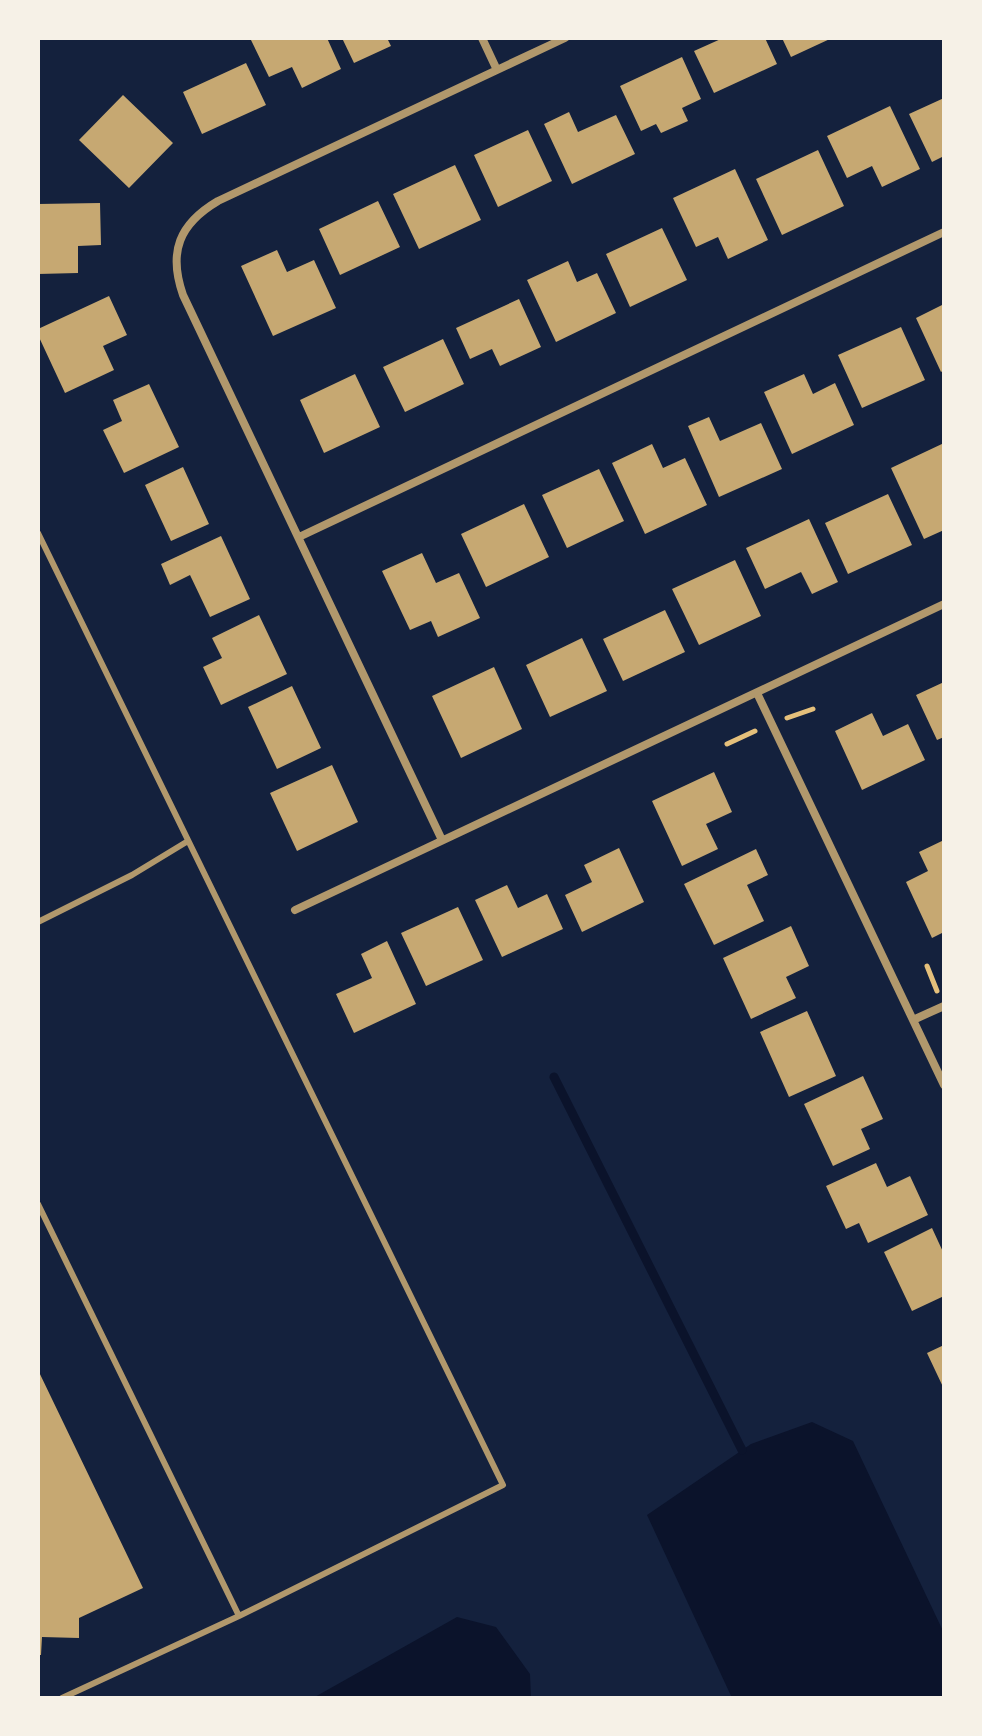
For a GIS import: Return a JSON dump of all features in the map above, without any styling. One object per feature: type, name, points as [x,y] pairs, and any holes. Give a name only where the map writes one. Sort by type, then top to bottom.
[{"type":"street","points":[[482,38],[497,70]]},
{"type":"street","points":[[442,840],[183,295],[176,267],[181,237],[202,211],[218,201],[565,38]]},
{"type":"street","points":[[299,537],[944,232]]},
{"type":"street","points":[[295,910],[944,604]]},
{"type":"street","points":[[757,693],[944,1085]]},
{"type":"street","points":[[913,1020],[944,1006]]},
{"type":"lane","points":[[38,533],[503,1485],[239,1616],[62,1698]]},
{"type":"lane","points":[[38,922],[132,875],[188,841]]},
{"type":"lane","points":[[38,1204],[239,1616]]},
{"type":"water","points":[[812,1422],[853,1441],[944,1633],[944,1698],[732,1698],[647,1515],[751,1444]]},
{"type":"water","points":[[457,1617],[496,1627],[530,1674],[531,1698],[313,1698]]},
{"type":"building","points":[[250,38],[327,38],[341,69],[302,88],[292,67],[269,77]]},
{"type":"building","points":[[342,38],[387,38],[391,46],[354,63]]},
{"type":"building","points":[[723,38],[765,38],[777,64],[714,93],[694,51]]},
{"type":"building","points":[[782,38],[832,38],[791,57]]},
{"type":"building","points":[[682,57],[701,99],[682,108],[688,121],[661,133],[656,124],[641,131],[620,86]]},
{"type":"building","points":[[246,63],[266,105],[202,134],[183,92]]},
{"type":"building","points":[[123,95],[173,143],[129,188],[79,140]]},
{"type":"building","points":[[944,98],[944,156],[932,162],[909,114]]},
{"type":"building","points":[[890,106],[920,169],[882,187],[872,166],[847,178],[827,136]]},
{"type":"building","points":[[569,112],[578,132],[616,115],[635,154],[572,184],[544,124]]},
{"type":"building","points":[[528,130],[552,181],[498,207],[474,155]]},
{"type":"building","points":[[818,150],[844,206],[782,235],[756,179]]},
{"type":"building","points":[[455,165],[481,220],[419,249],[393,194]]},
{"type":"building","points":[[735,169],[768,240],[728,259],[718,237],[696,247],[673,198]]},
{"type":"building","points":[[378,201],[400,247],[340,275],[319,229]]},
{"type":"building","points":[[100,203],[101,245],[78,246],[78,273],[38,274],[38,204]]},
{"type":"building","points":[[662,228],[687,280],[630,307],[606,254]]},
{"type":"building","points":[[277,250],[287,272],[314,260],[336,308],[273,336],[241,266]]},
{"type":"building","points":[[568,261],[577,282],[597,273],[616,313],[556,342],[527,280]]},
{"type":"building","points":[[109,296],[127,335],[103,346],[114,370],[65,393],[38,329]]},
{"type":"building","points":[[519,299],[541,347],[500,366],[492,349],[470,359],[456,328]]},
{"type":"building","points":[[944,304],[944,370],[941,372],[916,318]]},
{"type":"building","points":[[901,327],[925,380],[862,408],[838,355]]},
{"type":"building","points":[[443,339],[464,384],[405,412],[383,367]]},
{"type":"building","points":[[355,374],[380,427],[324,453],[300,400]]},
{"type":"building","points":[[804,374],[813,394],[835,383],[854,425],[792,454],[764,392]]},
{"type":"building","points":[[149,384],[179,447],[124,473],[103,430],[122,421],[113,400]]},
{"type":"building","points":[[709,417],[720,441],[761,423],[782,469],[719,497],[688,426]]},
{"type":"building","points":[[944,443],[944,530],[924,539],[891,468]]},
{"type":"building","points":[[652,444],[663,468],[685,458],[707,505],[645,534],[612,463]]},
{"type":"building","points":[[183,467],[209,524],[171,541],[145,485]]},
{"type":"building","points":[[599,469],[624,521],[567,548],[542,495]]},
{"type":"building","points":[[888,494],[912,545],[848,574],[825,523]]},
{"type":"building","points":[[524,504],[549,557],[486,587],[461,534]]},
{"type":"building","points":[[809,519],[838,582],[812,594],[801,572],[765,589],[746,548]]},
{"type":"building","points":[[221,536],[250,599],[210,617],[190,575],[170,585],[161,564]]},
{"type":"building","points":[[422,553],[436,583],[459,573],[480,618],[438,637],[431,621],[410,630],[382,571]]},
{"type":"building","points":[[735,560],[761,616],[699,645],[672,589]]},
{"type":"building","points":[[665,610],[685,652],[623,681],[603,639]]},
{"type":"building","points":[[259,615],[287,674],[221,705],[203,667],[222,658],[212,638]]},
{"type":"building","points":[[582,638],[607,691],[550,717],[526,665]]},
{"type":"building","points":[[494,667],[522,729],[461,758],[432,696]]},
{"type":"building","points":[[944,682],[944,737],[937,740],[916,695]]},
{"type":"building","points":[[292,686],[321,748],[277,769],[248,707]]},
{"type":"building","points":[[872,713],[883,736],[908,724],[925,760],[862,790],[835,731]]},
{"type":"building","points":[[332,765],[358,822],[297,851],[270,793]]},
{"type":"building","points":[[714,772],[732,812],[706,824],[718,849],[682,866],[652,801]]},
{"type":"building","points":[[944,840],[944,932],[932,938],[906,882],[928,871],[919,852]]},
{"type":"building","points":[[619,848],[644,902],[582,932],[565,895],[592,882],[584,865]]},
{"type":"building","points":[[756,849],[768,875],[747,885],[764,921],[714,945],[684,884]]},
{"type":"building","points":[[507,885],[518,908],[547,894],[563,929],[502,957],[475,900]]},
{"type":"building","points":[[458,907],[483,960],[426,986],[401,933]]},
{"type":"building","points":[[791,926],[809,966],[786,977],[796,998],[751,1019],[723,958]]},
{"type":"building","points":[[387,941],[416,1004],[354,1033],[336,994],[372,978],[361,954]]},
{"type":"building","points":[[807,1011],[836,1076],[789,1097],[760,1032]]},
{"type":"building","points":[[863,1076],[883,1119],[861,1129],[870,1149],[833,1166],[804,1104]]},
{"type":"building","points":[[876,1163],[887,1187],[910,1176],[928,1215],[868,1243],[859,1223],[846,1229],[826,1186]]},
{"type":"building","points":[[932,1228],[944,1254],[944,1296],[912,1311],[884,1252]]},
{"type":"building","points":[[944,1345],[944,1389],[927,1353]]},
{"type":"building","points":[[38,1370],[143,1588],[79,1618],[79,1638],[42,1637],[41,1655],[38,1655]]},
{"type":"waterway","points":[[554,1077],[742,1450]]}]
